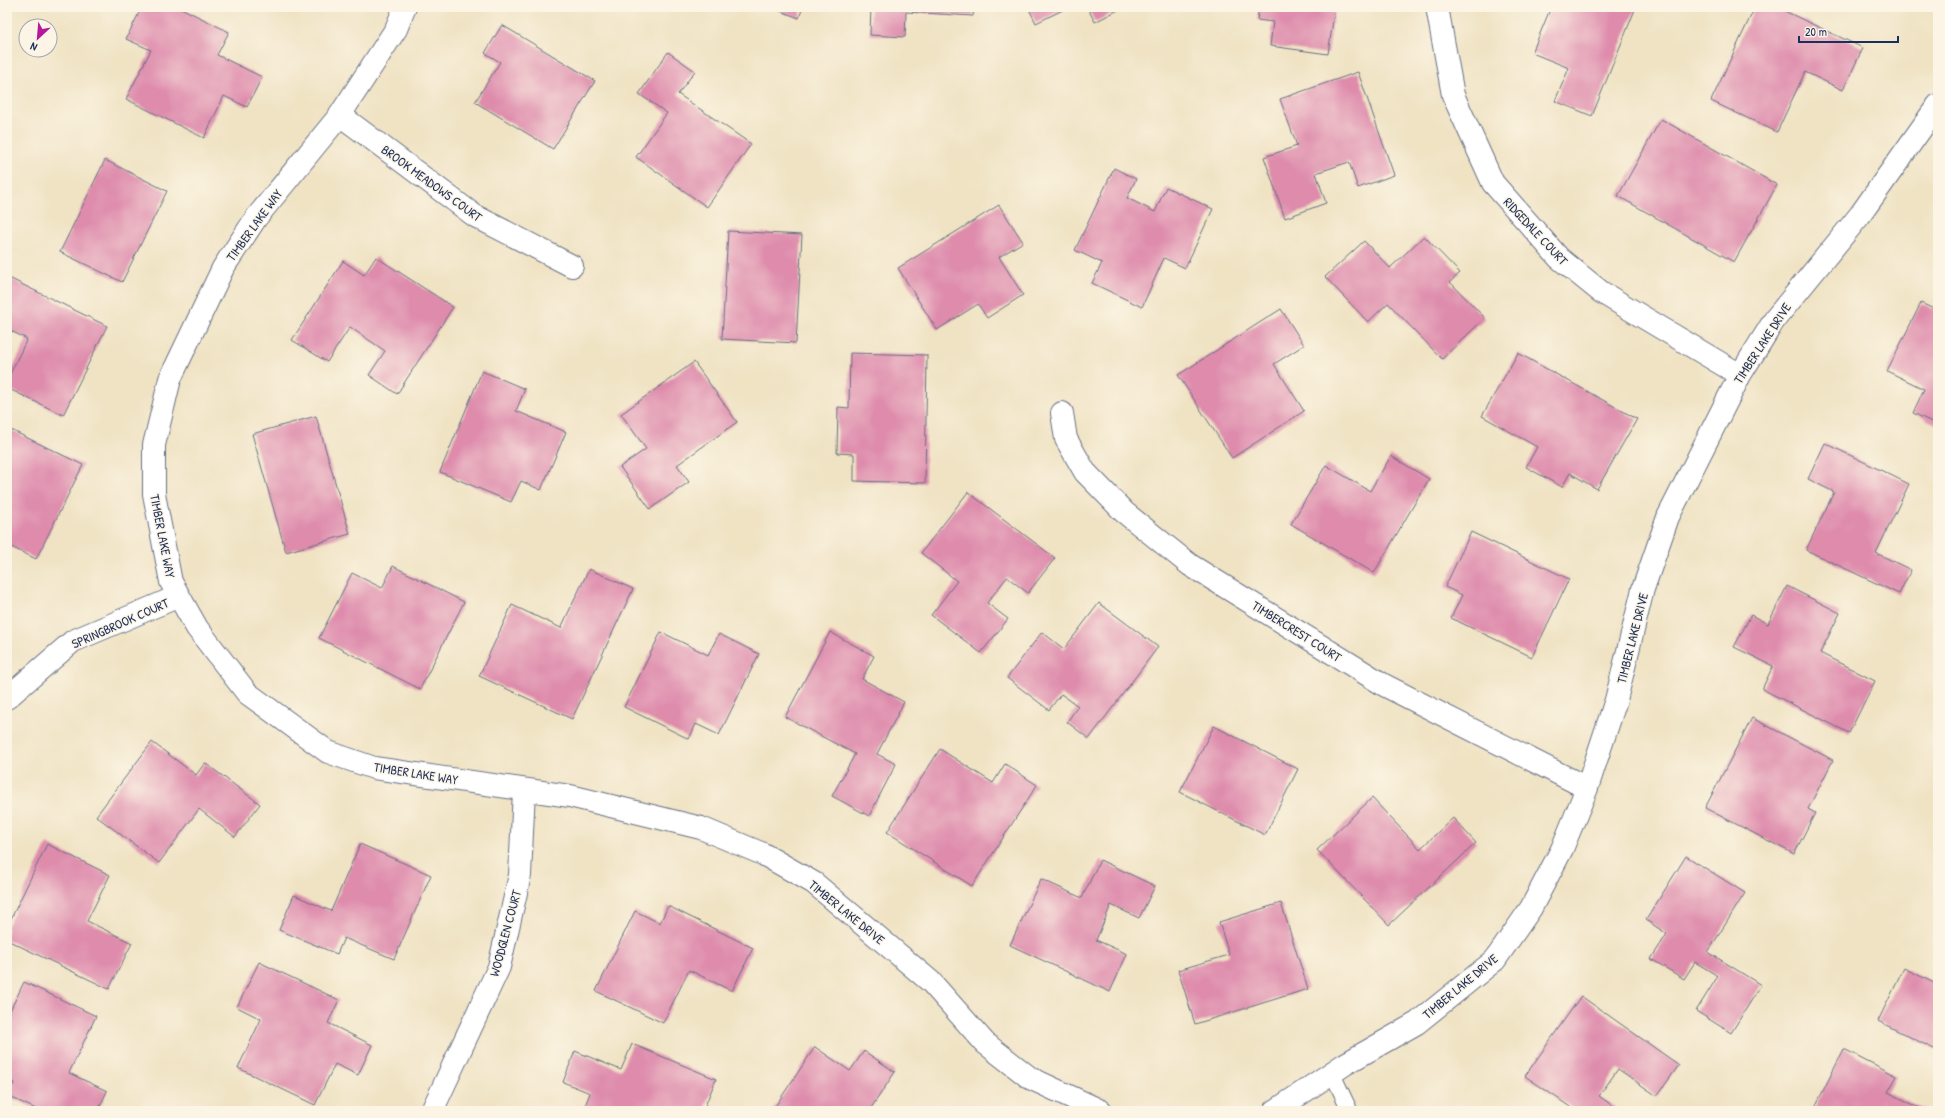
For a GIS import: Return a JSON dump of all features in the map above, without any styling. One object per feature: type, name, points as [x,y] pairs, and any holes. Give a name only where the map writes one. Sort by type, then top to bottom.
[{"type":"street","name":"TIMBER LAKE WAY","points":[[405,7],[396,29],[340,115],[256,218],[223,268],[170,379],[154,445],[154,494],[171,582],[197,628],[247,693],[328,752],[374,768],[524,790]]},
{"type":"street","name":"RIDGEDALE COURT","points":[[1437,7],[1453,95],[1493,183],[1559,258],[1601,292],[1740,375]]},
{"type":"street","name":"TIMBER LAKE DRIVE","points":[[1275,1111],[1332,1073],[1417,1023],[1495,960],[1531,908],[1562,849],[1587,788],[1616,700],[1644,589],[1668,517],[1740,375],[1775,319],[1860,215],[1938,106]]},
{"type":"street","name":"BROOK MEADOWS COURT","points":[[340,115],[475,216],[572,266]]},
{"type":"street","name":"TIMBERCREST COURT","points":[[1062,414],[1066,439],[1085,472],[1124,512],[1190,565],[1384,685],[1587,788]]},
{"type":"street","name":"SPRINGBROOK COURT","points":[[7,698],[73,641],[179,596]]},
{"type":"street","name":"TIMBER LAKE DRIVE","points":[[524,790],[570,796],[701,828],[763,854],[820,888],[931,982],[985,1043],[1030,1078],[1101,1111]]},
{"type":"street","name":"WOODGLEN COURT","points":[[432,1111],[499,967],[520,874],[524,790]]},
{"type":"lane","points":[[1332,1073],[1350,1111]]},
{"type":"building","points":[[142,7],[179,7],[229,32],[217,55],[262,77],[247,107],[224,96],[204,138],[126,99],[151,50],[126,39]]},
{"type":"building","points":[[770,7],[803,7],[799,18]]},
{"type":"building","points":[[871,7],[974,7],[973,16],[906,12],[905,37],[870,35]]},
{"type":"building","points":[[1028,7],[1069,7],[1036,23]]},
{"type":"building","points":[[1087,7],[1124,7],[1095,22]]},
{"type":"building","points":[[1259,7],[1335,7],[1328,54],[1270,46],[1273,22],[1257,20]]},
{"type":"building","points":[[1551,7],[1636,7],[1592,116],[1555,101],[1569,68],[1532,53]]},
{"type":"building","points":[[1755,7],[1776,7],[1863,48],[1843,90],[1805,72],[1777,132],[1711,101]]},
{"type":"building","points":[[502,25],[595,81],[553,149],[475,102],[500,62],[485,53]]},
{"type":"building","points":[[668,52],[695,71],[678,94],[751,144],[707,207],[636,157],[667,113],[639,94]]},
{"type":"building","points":[[1358,72],[1394,175],[1358,188],[1349,162],[1316,173],[1326,203],[1285,218],[1264,157],[1297,146],[1280,99]]},
{"type":"building","points":[[1661,119],[1777,185],[1734,262],[1618,196]]},
{"type":"building","points":[[105,160],[167,191],[122,282],[60,252]]},
{"type":"building","points":[[1114,168],[1136,179],[1127,198],[1155,212],[1166,187],[1213,209],[1185,268],[1164,258],[1142,307],[1092,283],[1102,263],[1075,250]]},
{"type":"building","points":[[999,205],[1023,242],[999,257],[1023,295],[987,318],[978,304],[937,330],[898,268]]},
{"type":"building","points":[[728,231],[802,235],[796,343],[722,339]]},
{"type":"building","points":[[1424,236],[1460,273],[1450,282],[1485,318],[1442,359],[1388,303],[1368,322],[1325,277],[1364,241],[1390,268]]},
{"type":"building","points":[[376,257],[453,307],[397,394],[369,375],[385,351],[350,327],[327,362],[292,340],[343,261],[364,275]]},
{"type":"building","points":[[7,277],[107,326],[63,415],[7,388],[7,380],[27,339],[7,329]]},
{"type":"building","points":[[1921,303],[1938,311],[1938,425],[1913,413],[1924,389],[1887,371]]},
{"type":"building","points":[[1281,309],[1304,345],[1274,364],[1304,411],[1232,458],[1178,375]]},
{"type":"building","points":[[850,353],[927,355],[925,483],[854,481],[854,454],[837,453],[838,407],[849,408]]},
{"type":"building","points":[[1518,353],[1637,419],[1597,489],[1570,473],[1562,487],[1526,467],[1537,447],[1482,416]]},
{"type":"building","points":[[694,362],[737,422],[677,465],[689,482],[650,509],[620,467],[646,449],[621,414]]},
{"type":"building","points":[[482,371],[525,389],[516,411],[566,432],[541,490],[521,481],[511,502],[440,472]]},
{"type":"building","points":[[316,416],[350,534],[286,552],[252,434]]},
{"type":"building","points":[[7,428],[83,465],[36,559],[7,545]]},
{"type":"building","points":[[1825,443],[1909,484],[1876,553],[1911,570],[1899,594],[1806,550],[1834,492],[1808,479]]},
{"type":"building","points":[[1391,456],[1429,479],[1374,573],[1291,524],[1326,465],[1370,491]]},
{"type":"building","points":[[968,492],[1055,558],[1028,593],[1007,577],[987,603],[1008,619],[981,653],[931,615],[957,581],[921,553]]},
{"type":"building","points":[[1471,532],[1569,579],[1532,657],[1451,618],[1462,595],[1445,587]]},
{"type":"building","points":[[393,566],[464,602],[420,689],[319,638],[352,573],[382,588]]},
{"type":"building","points":[[589,569],[633,589],[572,719],[479,676],[512,605],[561,628]]},
{"type":"building","points":[[1787,586],[1840,613],[1820,653],[1875,681],[1849,733],[1762,689],[1773,666],[1734,647],[1751,615],[1768,624]]},
{"type":"building","points":[[1099,603],[1158,647],[1089,739],[1067,722],[1078,706],[1061,694],[1049,710],[1007,678],[1042,632],[1064,649]]},
{"type":"building","points":[[661,632],[708,655],[719,634],[759,654],[719,735],[696,724],[689,739],[624,707]]},
{"type":"building","points":[[830,632],[874,656],[862,679],[904,702],[877,754],[896,764],[869,816],[832,796],[855,754],[785,717]]},
{"type":"building","points":[[1752,718],[1833,760],[1808,809],[1815,813],[1794,854],[1705,808]]},
{"type":"building","points":[[1214,726],[1298,769],[1265,835],[1180,792]]},
{"type":"building","points":[[152,742],[196,775],[205,763],[260,804],[235,837],[199,809],[159,863],[96,816]]},
{"type":"building","points":[[940,749],[993,783],[1005,764],[1037,785],[972,886],[887,832]]},
{"type":"building","points":[[1372,798],[1420,849],[1453,818],[1476,843],[1389,925],[1317,850]]},
{"type":"building","points":[[47,844],[110,875],[87,921],[132,943],[109,989],[7,940],[7,927]]},
{"type":"building","points":[[360,844],[431,875],[394,959],[344,938],[337,954],[279,930],[294,895],[331,911]]},
{"type":"building","points":[[1686,856],[1745,893],[1708,952],[1761,985],[1731,1033],[1696,1011],[1718,976],[1695,962],[1684,979],[1651,959],[1667,934],[1646,920]]},
{"type":"building","points":[[1100,860],[1155,886],[1139,918],[1111,905],[1096,940],[1127,954],[1110,992],[1010,945],[1041,879],[1082,898]]},
{"type":"building","points":[[1281,903],[1308,989],[1195,1024],[1178,970],[1229,955],[1219,922]]},
{"type":"building","points":[[668,906],[753,948],[732,991],[689,970],[663,1023],[596,991],[635,911],[660,923]]},
{"type":"building","points":[[259,962],[339,1000],[328,1023],[372,1045],[358,1075],[335,1064],[315,1105],[238,1068],[261,1019],[237,1007]]},
{"type":"building","points":[[1904,968],[1938,985],[1938,1051],[1878,1021]]},
{"type":"building","points":[[24,982],[96,1016],[69,1073],[107,1091],[98,1111],[40,1111],[8,1096],[14,1083],[7,1079],[7,1017]]},
{"type":"building","points":[[1581,996],[1679,1065],[1657,1096],[1618,1069],[1599,1096],[1616,1108],[1614,1111],[1576,1111],[1525,1076]]},
{"type":"building","points":[[632,1044],[716,1079],[703,1111],[583,1111],[590,1093],[563,1082],[575,1051],[621,1070]]},
{"type":"building","points":[[815,1047],[850,1071],[864,1051],[895,1072],[869,1111],[772,1111]]},
{"type":"building","points":[[1844,1049],[1897,1076],[1888,1092],[1926,1111],[1813,1111]]}]
